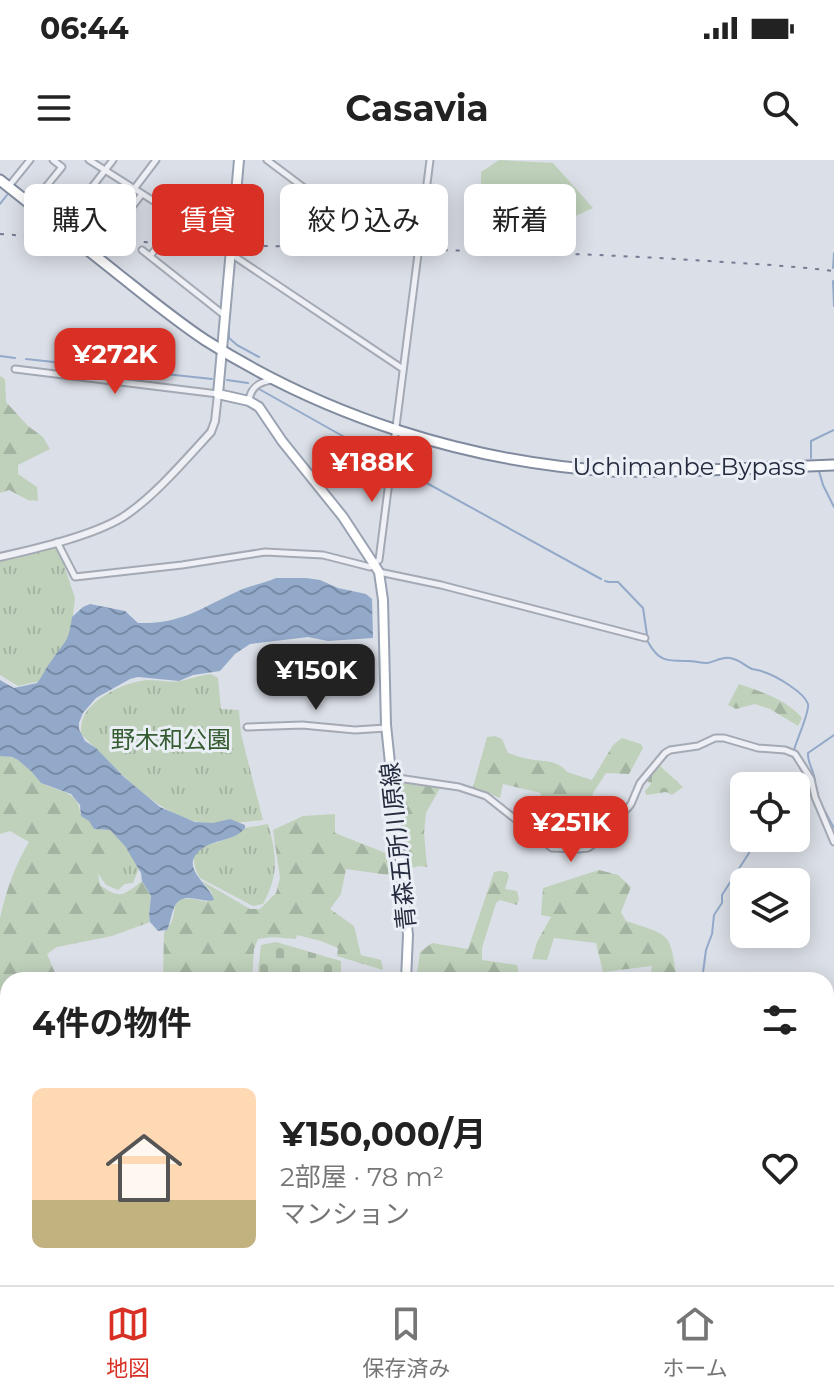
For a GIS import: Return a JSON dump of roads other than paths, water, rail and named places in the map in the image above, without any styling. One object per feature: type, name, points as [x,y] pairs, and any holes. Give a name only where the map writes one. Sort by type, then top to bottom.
[{"type":"highway","name":"Uchimanbe Bypass","points":[[4,183],[24,199]]},
{"type":"highway","name":"Uchimanbe Bypass","points":[[95,256],[164,310],[222,350],[277,380],[395,429],[451,446],[575,468],[651,471],[834,465]]},
{"type":"main road","points":[[236,184],[239,160]]},
{"type":"main road","points":[[230,256],[218,394],[249,401]]},
{"type":"main road","name":"青森五所川原線","points":[[249,401],[263,413],[343,517],[377,568],[383,600],[386,728],[408,935],[406,972]]},
{"type":"street","points":[[4,183],[30,160]]},
{"type":"street","points":[[49,184],[62,167],[53,160]]},
{"type":"street","points":[[89,160],[126,184]]},
{"type":"street","points":[[94,184],[113,160]]},
{"type":"street","points":[[136,186],[156,160]]},
{"type":"street","points":[[267,160],[299,184]]},
{"type":"street","points":[[377,568],[385,528],[387,491],[430,160]]},
{"type":"street","points":[[136,190],[152,201]]},
{"type":"street","points":[[136,202],[142,194]]},
{"type":"street","points":[[142,250],[224,315]]},
{"type":"street","points":[[234,256],[403,369]]},
{"type":"street","points":[[0,557],[57,542],[119,520],[147,498],[211,432],[218,394],[15,369]]},
{"type":"street","points":[[249,401],[250,392],[256,385],[277,380]]},
{"type":"street","points":[[57,542],[75,577],[265,552],[323,555],[645,638]]},
{"type":"street","points":[[247,727],[386,728]]},
{"type":"street","points":[[391,777],[459,787],[486,796],[552,848],[588,848],[628,808],[640,783],[665,753],[724,738],[795,754],[811,779],[815,797],[834,842]]},
{"type":"water","points":[[276,578],[320,580],[338,588],[366,594],[372,599],[373,638],[328,641],[308,637],[250,644],[235,654],[220,671],[193,675],[179,681],[130,679],[96,698],[79,723],[85,741],[160,807],[195,822],[213,823],[230,819],[245,825],[240,833],[206,846],[195,856],[193,867],[214,900],[180,900],[174,907],[167,930],[158,931],[150,922],[151,896],[125,846],[110,830],[94,829],[81,816],[80,805],[71,794],[41,783],[18,760],[0,756],[0,680],[14,688],[37,683],[66,641],[72,617],[90,604],[125,611],[138,623],[153,623],[188,615]]},
{"type":"waterway","points":[[242,170],[243,164]]},
{"type":"waterway","points":[[0,204],[7,195]]},
{"type":"waterway","points":[[833,268],[834,253]]},
{"type":"waterway","points":[[833,281],[834,306]]},
{"type":"waterway","points":[[230,309],[232,286]]},
{"type":"waterway","points":[[229,320],[229,338],[259,357]]},
{"type":"waterway","points":[[0,356],[15,358]]},
{"type":"waterway","points":[[26,359],[212,379]]},
{"type":"waterway","points":[[227,380],[248,383]]},
{"type":"waterway","points":[[259,389],[387,461]]},
{"type":"waterway","points":[[811,458],[811,441],[834,430]]},
{"type":"waterway","points":[[394,465],[601,579]]},
{"type":"waterway","points":[[819,471],[834,507]]},
{"type":"waterway","points":[[605,581],[618,582],[643,608],[647,635]]},
{"type":"waterway","points":[[648,642],[664,659],[707,663],[733,659],[775,677],[795,690],[805,699],[808,708],[794,750]]},
{"type":"waterway","points":[[815,782],[808,753],[834,735]]},
{"type":"waterway","points":[[795,758],[802,772]]},
{"type":"waterway","points":[[816,786],[819,800],[834,828]]},
{"type":"waterway","points":[[703,972],[714,915],[722,903],[722,895],[749,852]]},
{"type":"railway","points":[[0,234],[165,243],[577,254],[834,271]]},
{"type":"park label","name":"野木和公園","points":[[171,739]]}]
